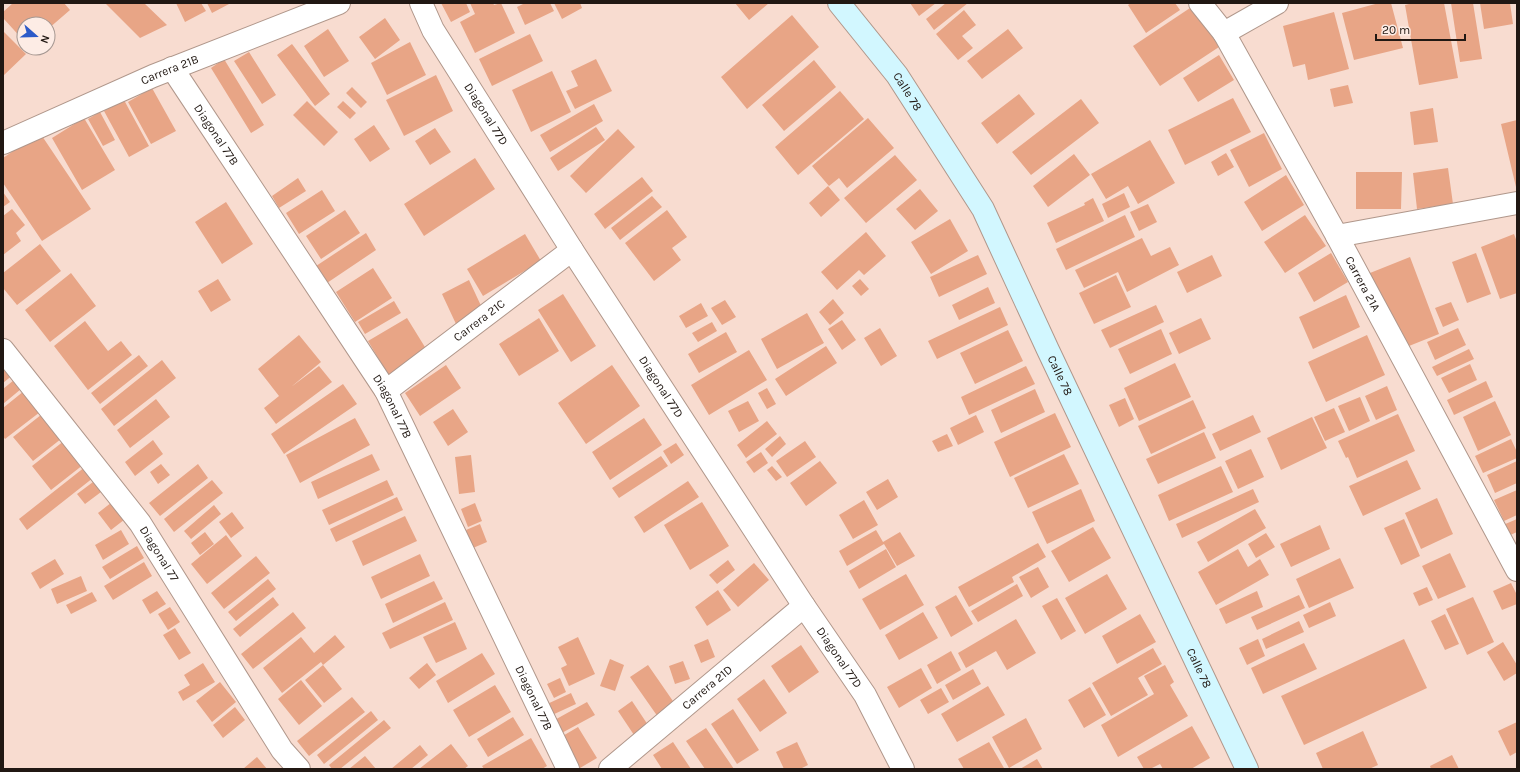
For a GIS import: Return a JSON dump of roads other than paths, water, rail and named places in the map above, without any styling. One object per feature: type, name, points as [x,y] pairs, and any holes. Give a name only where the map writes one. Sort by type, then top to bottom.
[{"type":"street","name":"Carrera 21B","points":[[3,143],[172,68],[339,3]]},
{"type":"street","name":"Diagonal 77D","points":[[421,3],[433,30],[572,250],[804,606],[865,695],[903,769]]},
{"type":"street","name":"Calle 78","points":[[839,3],[896,75],[983,209],[1048,350],[1247,769]]},
{"type":"street","name":"Carrera 21A","points":[[1200,3],[1224,33],[1337,236],[1517,570]]},
{"type":"street","points":[[1224,33],[1277,3]]},
{"type":"street","name":"Diagonal 77B","points":[[172,68],[386,391],[568,769]]},
{"type":"street","points":[[1337,236],[1517,203]]},
{"type":"street","name":"Carrera 21C","points":[[386,391],[572,250]]},
{"type":"street","name":"Diagonal 77","points":[[3,350],[140,523],[282,750],[299,769]]},
{"type":"street","name":"Carrera 21D","points":[[610,769],[804,606]]}]
